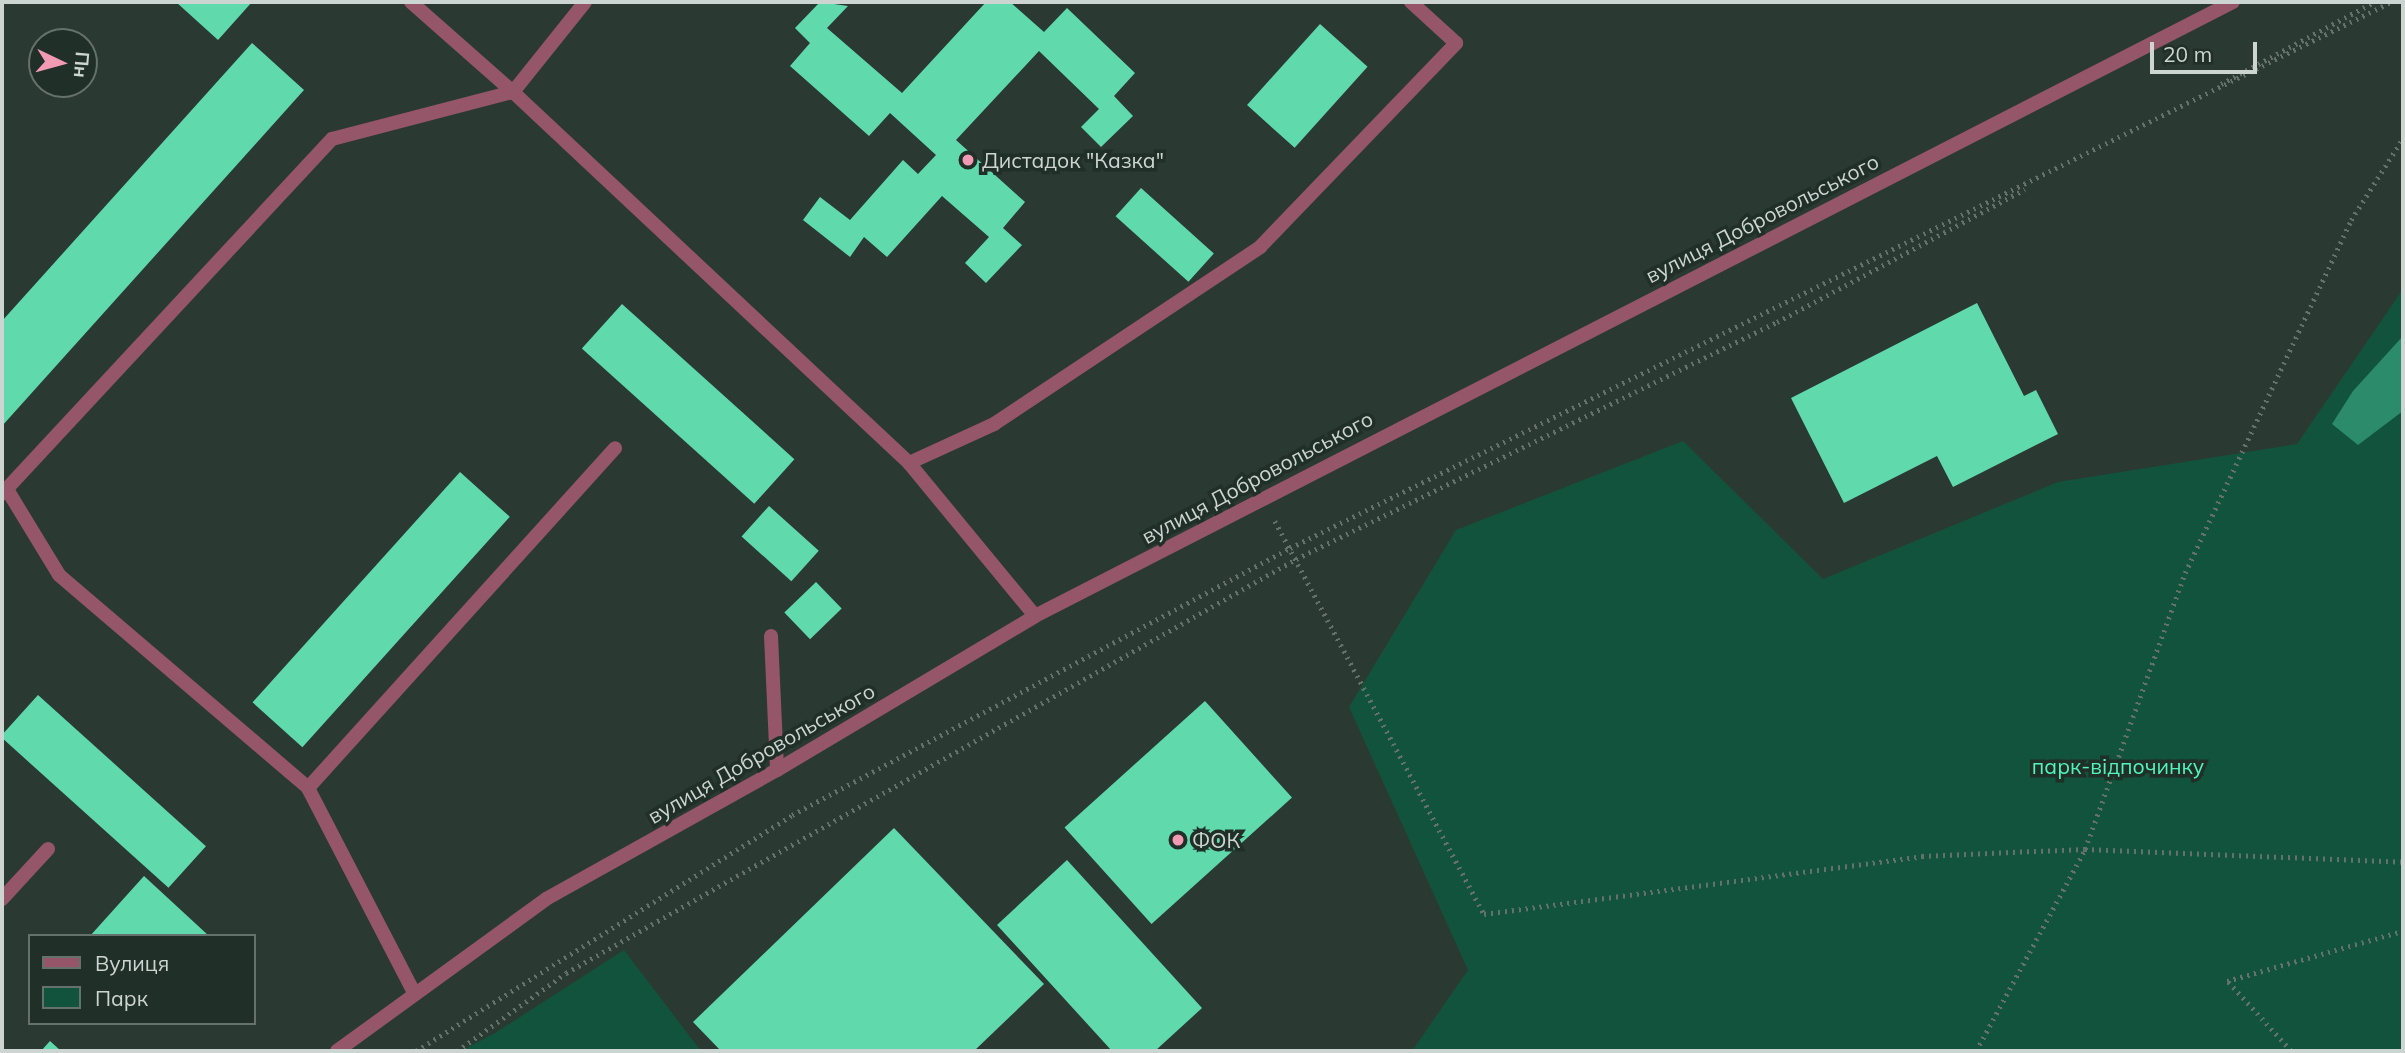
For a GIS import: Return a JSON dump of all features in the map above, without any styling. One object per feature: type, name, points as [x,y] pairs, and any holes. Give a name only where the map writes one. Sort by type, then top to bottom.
[{"type":"street","points":[[411,2],[513,92],[909,463],[1035,616]]},
{"type":"street","points":[[415,994],[308,788],[59,575],[5,493],[332,139],[513,92],[585,2]]},
{"type":"street","points":[[909,463],[994,424],[1260,247],[1456,43],[1411,2]]},
{"type":"street","name":"вулиця Добровольського","points":[[337,1051],[546,899],[777,770],[1035,616],[2233,2]]},
{"type":"street","points":[[308,788],[615,448]]},
{"type":"street","points":[[771,636],[777,770]]},
{"type":"street","points":[[2,899],[48,849]]},
{"type":"path","points":[[457,1051],[566,973],[1296,559],[1777,322],[2374,2]]},
{"type":"path","points":[[416,1051],[792,815],[1290,548],[2391,2]]},
{"type":"path","points":[[1976,1051],[2085,849],[2185,573],[2351,220],[2403,138]]},
{"type":"path","points":[[1263,499],[1484,914],[1922,856],[2085,849],[2403,862]]},
{"type":"path","points":[[2291,1051],[2227,981],[2403,931]]},
{"type":"green space","name":"парк-відпочинку","points":[[2403,289],[2403,1051],[1412,1051],[1468,970],[1349,707],[1456,530],[1683,441],[1823,579],[2058,482],[2297,444]]},
{"type":"green space","points":[[624,950],[701,1051],[461,1051],[495,1033]]},
{"type":"shaded area","points":[[2403,336],[2403,411],[2358,445],[2332,424],[2353,391]]},
{"type":"building","points":[[176,2],[252,2],[218,40]]},
{"type":"building","points":[[820,2],[848,6],[827,28],[902,93],[986,2],[1010,2],[1044,32],[1067,8],[1135,73],[1114,96],[1133,116],[1101,147],[1081,127],[1099,109],[1039,51],[956,140],[1025,202],[1003,228],[1022,245],[986,283],[965,263],[989,237],[942,196],[887,257],[864,237],[850,257],[803,220],[820,197],[850,220],[903,160],[918,174],[936,155],[890,113],[869,136],[790,66],[810,43],[795,28]]},
{"type":"building","points":[[1320,24],[1368,67],[1295,148],[1247,105]]},
{"type":"building","points":[[252,43],[304,90],[2,426],[2,321]]},
{"type":"building","points":[[1141,188],[1214,254],[1188,282],[1116,216]]},
{"type":"building","points":[[1977,303],[2024,396],[2036,390],[2058,434],[1953,487],[1937,456],[1844,503],[1791,398]]},
{"type":"building","points":[[622,304],[794,459],[754,504],[582,349]]},
{"type":"building","points":[[460,472],[510,517],[302,747],[253,702]]},
{"type":"building","points":[[769,506],[819,551],[791,581],[742,536]]},
{"type":"building","points":[[816,582],[842,609],[810,639],[784,613]]},
{"type":"building","points":[[38,695],[206,846],[168,888],[2,738]]},
{"type":"building","points":[[1205,701],[1292,798],[1152,924],[1065,827]]},
{"type":"building","points":[[894,828],[1044,984],[974,1051],[721,1051],[693,1022]]},
{"type":"building","points":[[1067,860],[1202,1008],[1155,1051],[1112,1051],[997,925]]},
{"type":"building","points":[[144,876],[207,934],[92,934]]},
{"type":"building","points":[[50,1041],[61,1051],[41,1051]]},
{"type":"place","name":"Дистадок \"Казка\"","points":[[968,160]]},
{"type":"place","name":"ФОК","points":[[1178,840]]}]
